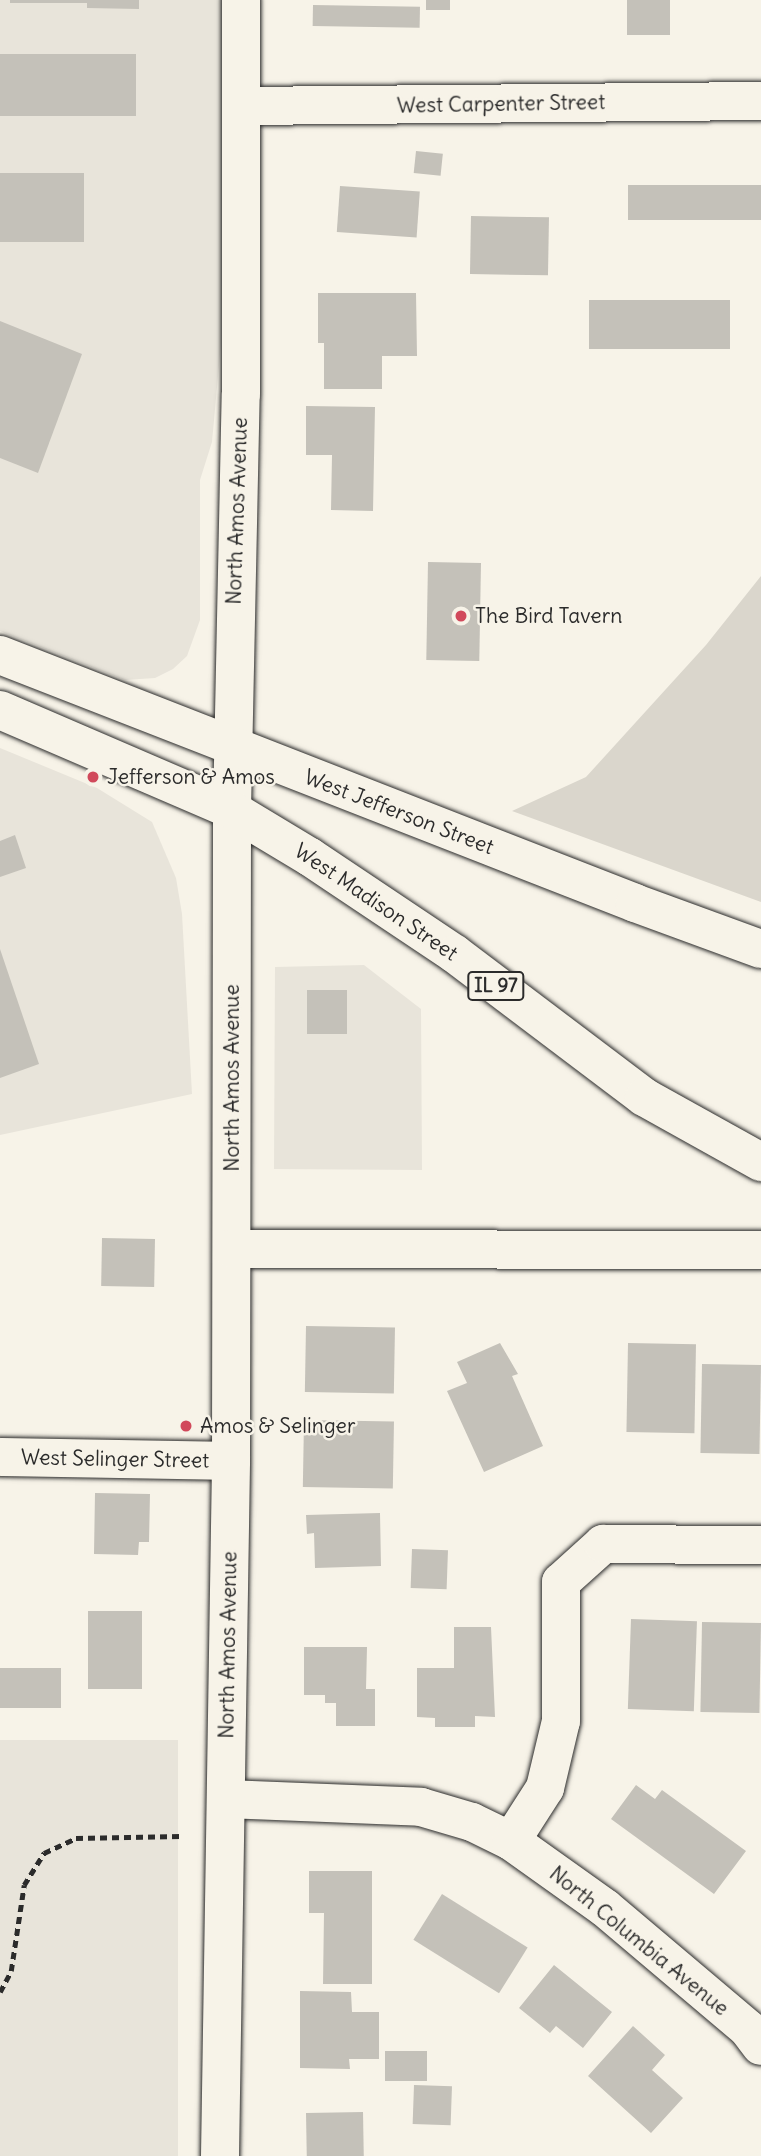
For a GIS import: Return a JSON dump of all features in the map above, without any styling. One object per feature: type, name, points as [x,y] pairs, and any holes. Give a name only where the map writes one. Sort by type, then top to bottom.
[{"type":"street","name":"North Amos Avenue","points":[[220,2156],[231,1461],[232,746],[241,394],[241,0]]},
{"type":"street","name":"West Carpenter Street","points":[[242,107],[761,101]]},
{"type":"street","name":"West Jefferson Street","points":[[0,655],[635,903],[761,949]]},
{"type":"street","name":"West Madison Street","points":[[0,710],[232,810],[310,856],[455,954],[644,1097],[761,1162]]},
{"type":"street","points":[[232,1249],[761,1250]]},
{"type":"street","name":"West Selinger Street","points":[[0,1457],[231,1461]]},
{"type":"street","points":[[511,1841],[545,1788],[561,1721],[561,1582],[596,1534],[761,1545]]},
{"type":"street","name":"North Columbia Avenue","points":[[226,1799],[421,1807],[472,1822],[511,1841],[605,1908],[757,2031]]},
{"type":"path","points":[[0,1992],[11,1971],[24,1885],[44,1853],[76,1838],[181,1836]]},
{"type":"shaded area","points":[[0,0],[226,0],[221,343],[212,442],[200,480],[200,620],[187,656],[173,669],[155,678],[125,680],[0,631]]},
{"type":"shaded area","points":[[761,576],[761,902],[512,811],[586,777],[706,645]]},
{"type":"shaded area","points":[[0,748],[97,788],[152,822],[176,878],[182,914],[192,1094],[0,1135]]},
{"type":"shaded area","points":[[364,965],[421,1009],[422,1170],[274,1169],[275,967]]},
{"type":"shaded area","points":[[0,1740],[178,1740],[178,2156],[0,2156]]},
{"type":"building","points":[[10,0],[139,0],[139,9],[87,8],[87,3],[10,3]]},
{"type":"building","points":[[426,0],[450,0],[450,10],[426,10]]},
{"type":"building","points":[[627,0],[670,0],[670,35],[627,35]]},
{"type":"building","points":[[313,5],[420,7],[420,28],[313,26]]},
{"type":"building","points":[[0,54],[136,54],[136,116],[0,116]]},
{"type":"building","points":[[416,151],[443,154],[441,176],[414,173]]},
{"type":"building","points":[[0,173],[84,173],[84,242],[0,242]]},
{"type":"building","points":[[628,185],[761,185],[761,220],[628,220]]},
{"type":"building","points":[[340,186],[420,192],[417,237],[337,232]]},
{"type":"building","points":[[471,216],[549,217],[548,275],[470,274]]},
{"type":"building","points":[[318,293],[416,293],[417,356],[382,356],[382,389],[324,389],[324,343],[318,343]]},
{"type":"building","points":[[589,300],[730,300],[730,349],[589,349]]},
{"type":"building","points":[[0,321],[82,354],[38,473],[0,458]]},
{"type":"building","points":[[306,406],[375,407],[373,511],[331,510],[332,455],[306,455]]},
{"type":"building","points":[[428,562],[481,563],[479,661],[426,660]]},
{"type":"building","points":[[15,835],[26,868],[0,877],[0,841]]},
{"type":"building","points":[[0,949],[39,1064],[0,1078]]},
{"type":"building","points":[[307,990],[347,990],[347,1034],[307,1034]]},
{"type":"building","points":[[102,1238],[155,1239],[154,1287],[101,1286]]},
{"type":"building","points":[[306,1326],[395,1328],[394,1394],[305,1392]]},
{"type":"building","points":[[500,1343],[518,1374],[512,1376],[543,1446],[484,1472],[447,1391],[467,1383],[457,1362]]},
{"type":"building","points":[[628,1343],[696,1344],[694,1433],[626,1432]]},
{"type":"building","points":[[702,1364],[761,1365],[759,1454],[700,1453]]},
{"type":"building","points":[[304,1420],[394,1422],[393,1489],[303,1487]]},
{"type":"building","points":[[95,1493],[150,1494],[149,1542],[139,1542],[138,1555],[94,1554]]},
{"type":"building","points":[[380,1513],[381,1566],[315,1568],[314,1533],[307,1534],[306,1515]]},
{"type":"building","points":[[412,1549],[448,1550],[447,1589],[411,1588]]},
{"type":"building","points":[[88,1611],[142,1611],[142,1689],[88,1689]]},
{"type":"building","points":[[631,1619],[697,1621],[694,1711],[628,1709]]},
{"type":"building","points":[[702,1622],[761,1623],[759,1713],[700,1712]]},
{"type":"building","points":[[454,1627],[491,1627],[495,1717],[475,1716],[475,1727],[435,1727],[435,1718],[417,1717],[417,1668],[454,1668]]},
{"type":"building","points":[[304,1647],[367,1647],[366,1689],[375,1689],[375,1726],[336,1726],[336,1703],[325,1703],[325,1695],[304,1695]]},
{"type":"building","points":[[0,1668],[61,1668],[61,1708],[0,1708]]},
{"type":"building","points":[[636,1785],[655,1799],[662,1790],[746,1851],[714,1894],[611,1819]]},
{"type":"building","points":[[309,1871],[372,1871],[372,1984],[323,1984],[324,1913],[309,1913]]},
{"type":"building","points":[[442,1894],[528,1948],[499,1993],[413,1940]]},
{"type":"building","points":[[554,1965],[612,2012],[583,2048],[556,2026],[550,2033],[519,2008]]},
{"type":"building","points":[[300,1991],[351,1992],[352,2012],[379,2012],[379,2059],[349,2059],[350,2069],[300,2068]]},
{"type":"building","points":[[633,2026],[665,2055],[652,2070],[683,2098],[651,2133],[588,2076]]},
{"type":"building","points":[[385,2051],[427,2051],[427,2081],[385,2081]]},
{"type":"building","points":[[414,2085],[452,2086],[451,2125],[413,2124]]},
{"type":"building","points":[[363,2112],[364,2156],[307,2156],[306,2113]]},
{"type":"place","name":"The Bird Tavern","points":[[461,616]]},
{"type":"place","name":"Jefferson & Amos","points":[[93,777]]},
{"type":"place","name":"Amos & Selinger","points":[[186,1426]]}]
